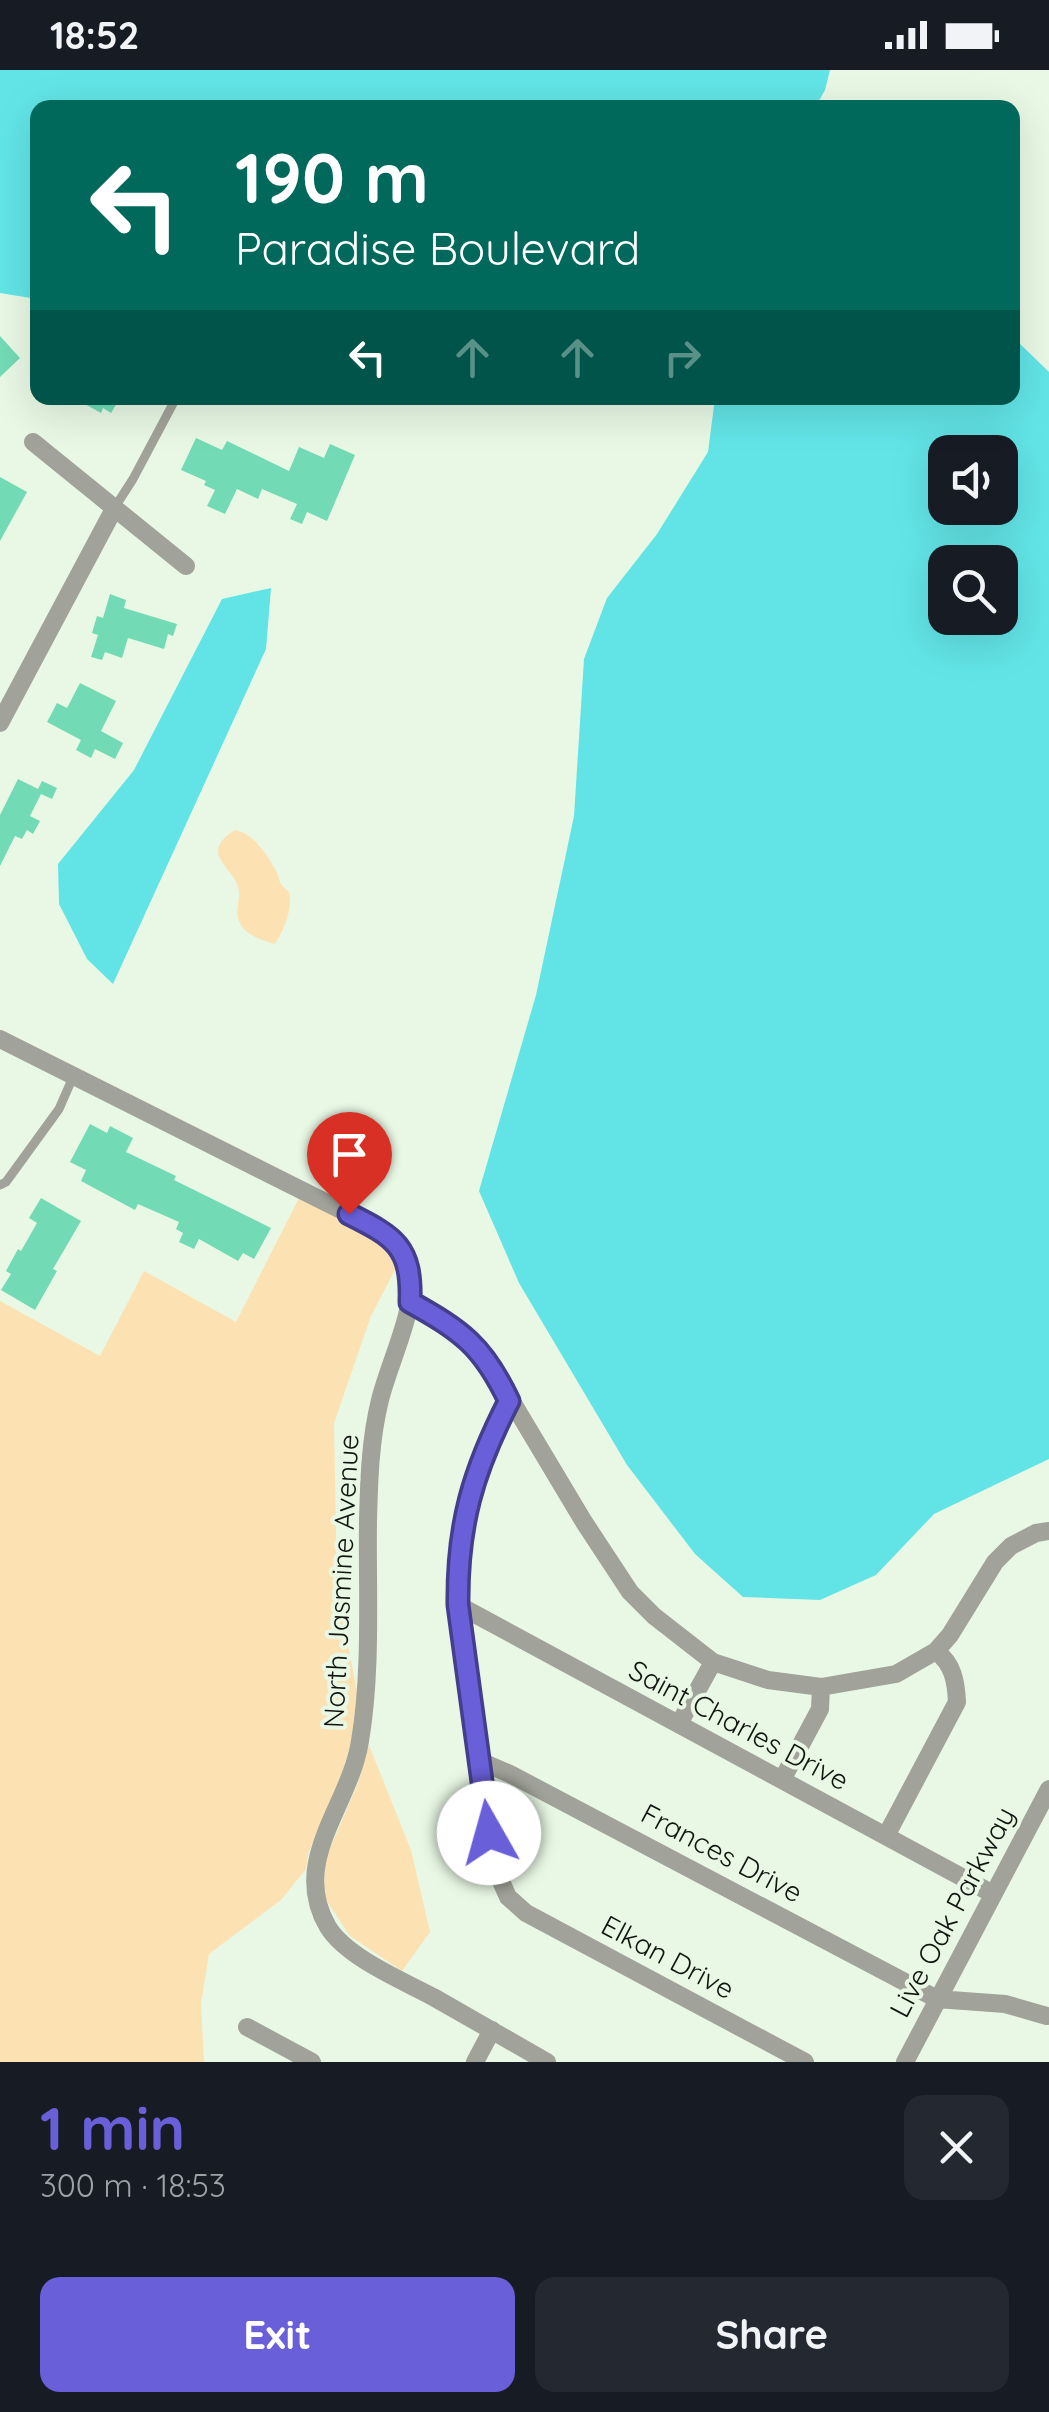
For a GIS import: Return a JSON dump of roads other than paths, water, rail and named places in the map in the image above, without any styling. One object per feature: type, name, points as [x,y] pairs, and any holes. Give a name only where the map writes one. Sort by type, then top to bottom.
[{"type":"street","points":[[34,442],[186,566]]},
{"type":"street","points":[[0,723],[115,507]]},
{"type":"street","name":"North Jasmine Avenue","points":[[0,1039],[377,1228],[398,1244],[411,1274],[410,1302],[379,1402],[369,1467],[366,1690],[360,1746],[350,1780],[316,1858],[315,1889],[333,1935],[362,1958],[547,2062]]},
{"type":"street","points":[[410,1302],[473,1343],[630,1592],[713,1662],[768,1680],[821,1686],[896,1674],[936,1651],[987,1574],[1011,1546],[1049,1530]]},
{"type":"street","points":[[480,1761],[458,1605],[459,1550],[464,1518],[488,1444],[509,1401]]},
{"type":"street","name":"Saint Charles Drive","points":[[458,1605],[993,1894]]},
{"type":"street","points":[[886,1836],[957,1702],[951,1668],[936,1651]]},
{"type":"street","points":[[679,1724],[713,1662]]},
{"type":"street","points":[[782,1780],[820,1708],[821,1686]]},
{"type":"street","name":"Elkan Drive","points":[[480,1761],[489,1833],[508,1897],[526,1913],[804,2062]]},
{"type":"street","name":"Frances Drive","points":[[480,1761],[937,1999]]},
{"type":"street","name":"Live Oak Parkway","points":[[905,2062],[1049,1789]]},
{"type":"street","points":[[937,1999],[1005,2004],[1046,2016]]},
{"type":"street","points":[[247,2028],[312,2062]]},
{"type":"street","points":[[475,2062],[492,2030]]},
{"type":"lane","points":[[115,507],[172,405]]},
{"type":"lane","points":[[0,1184],[6,1182],[58,1109],[73,1077]]},
{"type":"water","points":[[0,70],[830,70],[819,100],[30,100],[30,298],[0,293]]},
{"type":"water","points":[[1020,344],[1049,372],[1049,1459],[934,1514],[876,1575],[820,1600],[743,1597],[695,1554],[627,1465],[519,1283],[479,1191],[536,995],[574,816],[584,659],[607,598],[657,534],[708,452],[714,405],[1020,405]]},
{"type":"water","points":[[271,588],[266,649],[113,984],[87,959],[59,904],[58,864],[134,770],[222,599]]}]
